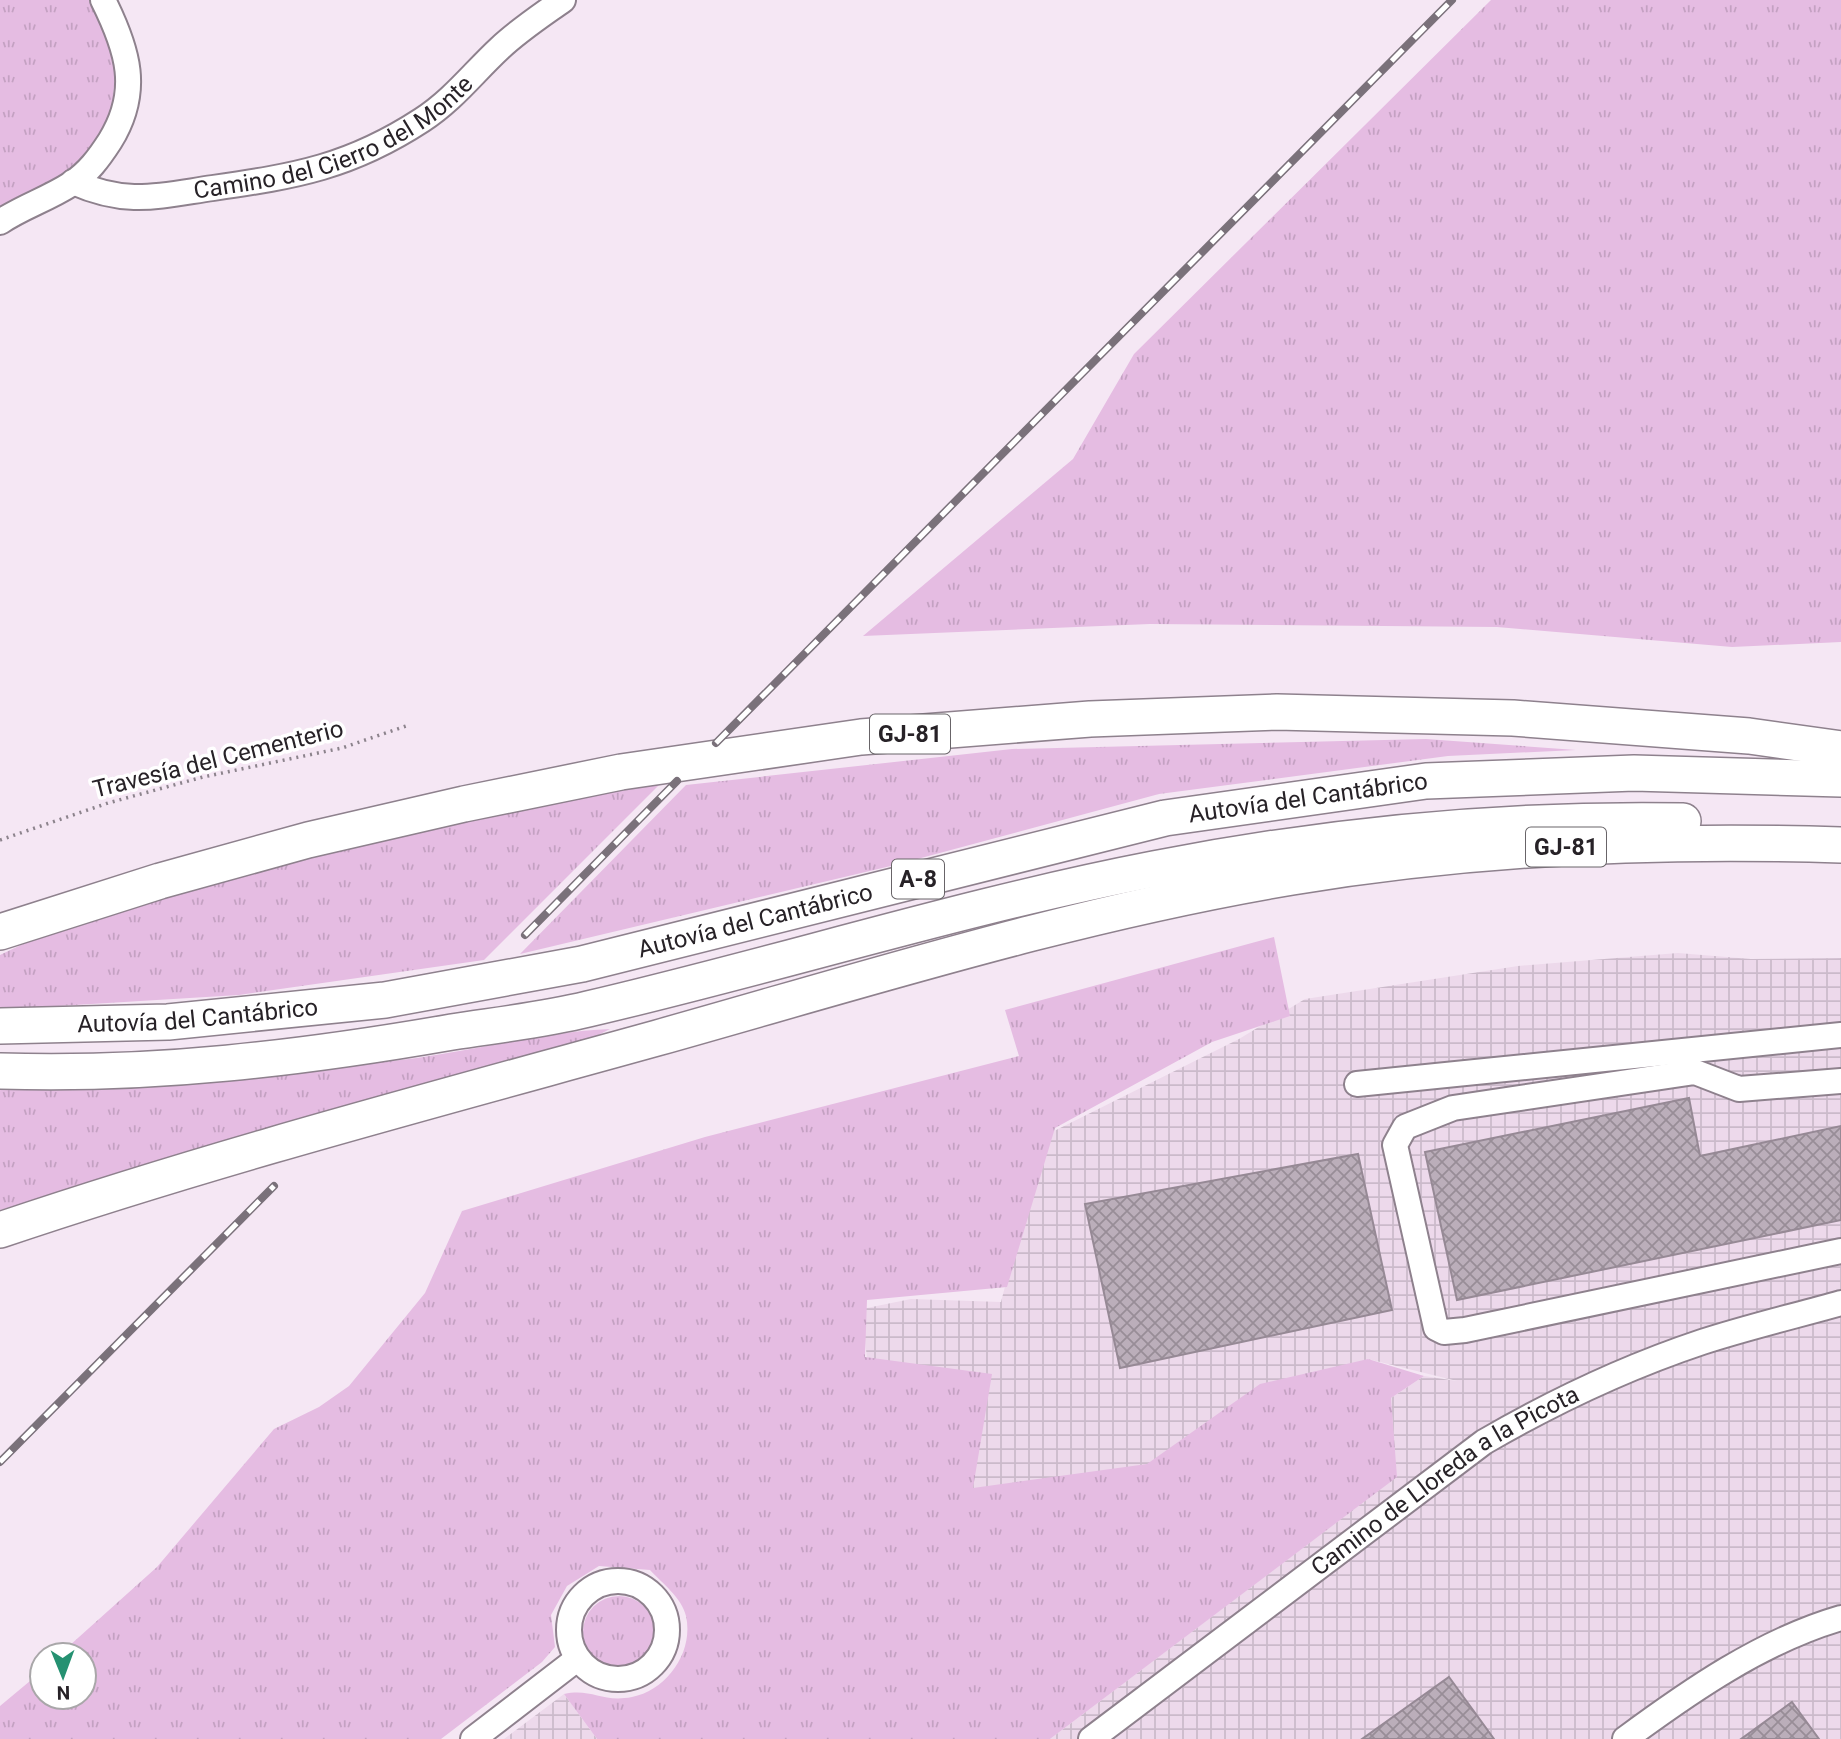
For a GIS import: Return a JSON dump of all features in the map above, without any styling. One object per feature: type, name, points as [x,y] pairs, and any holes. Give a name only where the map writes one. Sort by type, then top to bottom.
[{"type":"highway","name":"GJ-81","points":[[0,932],[160,881],[308,840],[464,804],[621,772],[861,737],[1090,719],[1277,712],[1513,718],[1749,736],[1841,749]]},
{"type":"highway","name":"Autovía del Cantábrico","points":[[0,1026],[168,1022],[386,1000],[582,964],[1165,818],[1426,781],[1634,773],[1841,779]]},
{"type":"highway","name":"Autovía del Cantábrico","points":[[0,1071],[165,1068],[326,1054],[584,1010],[936,920],[1155,869],[1386,834],[1606,820],[1841,824]]},
{"type":"highway","name":"GJ-81","points":[[0,1230],[78,1203],[302,1137],[1067,924],[1292,877],[1507,850],[1722,841],[1841,845]]},
{"type":"highway","points":[[0,1242],[78,1203]]},
{"type":"street","points":[[0,222],[73,183],[95,163],[121,122],[129,99],[128,69],[120,34],[103,0]]},
{"type":"street","name":"Camino del Cierro del Monte","points":[[73,183],[92,191],[136,199],[320,170],[365,153],[422,120],[454,95],[499,48],[563,0]]},
{"type":"street","points":[[1357,1084],[1841,1035]]},
{"type":"street","points":[[1841,1081],[1739,1089],[1695,1072],[1453,1108],[1405,1127],[1395,1145],[1436,1328],[1444,1332],[1465,1330],[1841,1251]]},
{"type":"street","name":"Camino de Lloreda a la Picota","points":[[1091,1739],[1484,1442],[1504,1430],[1534,1413],[1702,1342],[1841,1303]]},
{"type":"street","points":[[610,1581],[627,1581],[642,1587],[656,1598],[664,1611],[666,1643],[649,1669],[627,1678],[603,1678],[589,1671],[577,1659],[570,1644],[568,1628],[576,1604],[594,1586],[610,1581]]},
{"type":"street","points":[[1625,1739],[1724,1672],[1774,1645],[1841,1618]]},
{"type":"street","points":[[473,1739],[577,1659]]},
{"type":"path","name":"Travesía del Cementerio","points":[[0,840],[131,797],[203,777],[342,748],[406,726]]},
{"type":"shaded area","points":[[1678,953],[1751,959],[1841,958],[1841,1739],[1050,1739],[1396,1477],[1391,1398],[1424,1376],[1457,1381],[1368,1359],[1143,1478],[970,1495],[868,1369],[862,1309],[911,1299],[1001,1302],[1044,1136],[1239,1039],[1305,999],[1518,966]]},
{"type":"shaded area","points":[[564,1694],[597,1739],[504,1739]]},
{"type":"green space","points":[[0,0],[92,0],[116,65],[111,118],[99,138],[75,168],[0,212]]},
{"type":"green space","points":[[1491,0],[1841,0],[1841,642],[1732,647],[1497,627],[1150,624],[863,636],[1073,459],[1134,354]]},
{"type":"green space","points":[[1426,739],[1576,750],[1448,756],[1159,794],[895,865],[520,954],[686,785],[1012,749]]},
{"type":"green space","points":[[665,779],[484,960],[239,995],[42,1007],[0,1007],[0,955],[75,922],[193,884],[312,854]]},
{"type":"green space","points":[[1274,937],[1290,1016],[1212,1042],[1055,1128],[1007,1287],[867,1300],[865,1357],[992,1374],[973,1488],[1147,1464],[1260,1384],[1368,1359],[1424,1376],[1391,1398],[1397,1477],[1050,1739],[597,1739],[564,1694],[582,1693],[622,1698],[645,1693],[667,1678],[675,1667],[682,1656],[687,1630],[684,1609],[650,1570],[599,1566],[567,1586],[551,1615],[555,1647],[542,1662],[441,1739],[0,1739],[0,1706],[28,1683],[28,1711],[98,1711],[98,1641],[75,1641],[157,1567],[274,1429],[319,1407],[349,1386],[425,1293],[462,1211],[705,1137],[1019,1056],[1005,1010]]},
{"type":"green space","points":[[610,1029],[565,1052],[221,1145],[0,1210],[0,1089],[157,1083],[313,1070],[417,1058],[537,1037]]},
{"type":"green space","points":[[619,1596],[633,1599],[645,1606],[652,1618],[655,1632],[652,1646],[645,1658],[633,1665],[619,1668],[605,1665],[593,1658],[586,1646],[583,1632],[586,1618],[593,1606],[605,1599]]},
{"type":"building","points":[[1689,1098],[1700,1156],[1841,1126],[1841,1220],[1457,1300],[1425,1152]]},
{"type":"building","points":[[1358,1154],[1392,1310],[1120,1368],[1085,1204]]},
{"type":"building","points":[[1449,1677],[1494,1739],[1362,1739]]},
{"type":"building","points":[[1792,1702],[1819,1739],[1741,1739]]},
{"type":"railway","points":[[716,743],[1452,0]]},
{"type":"railway","points":[[525,935],[677,781]]},
{"type":"railway","points":[[0,1462],[274,1186]]}]
